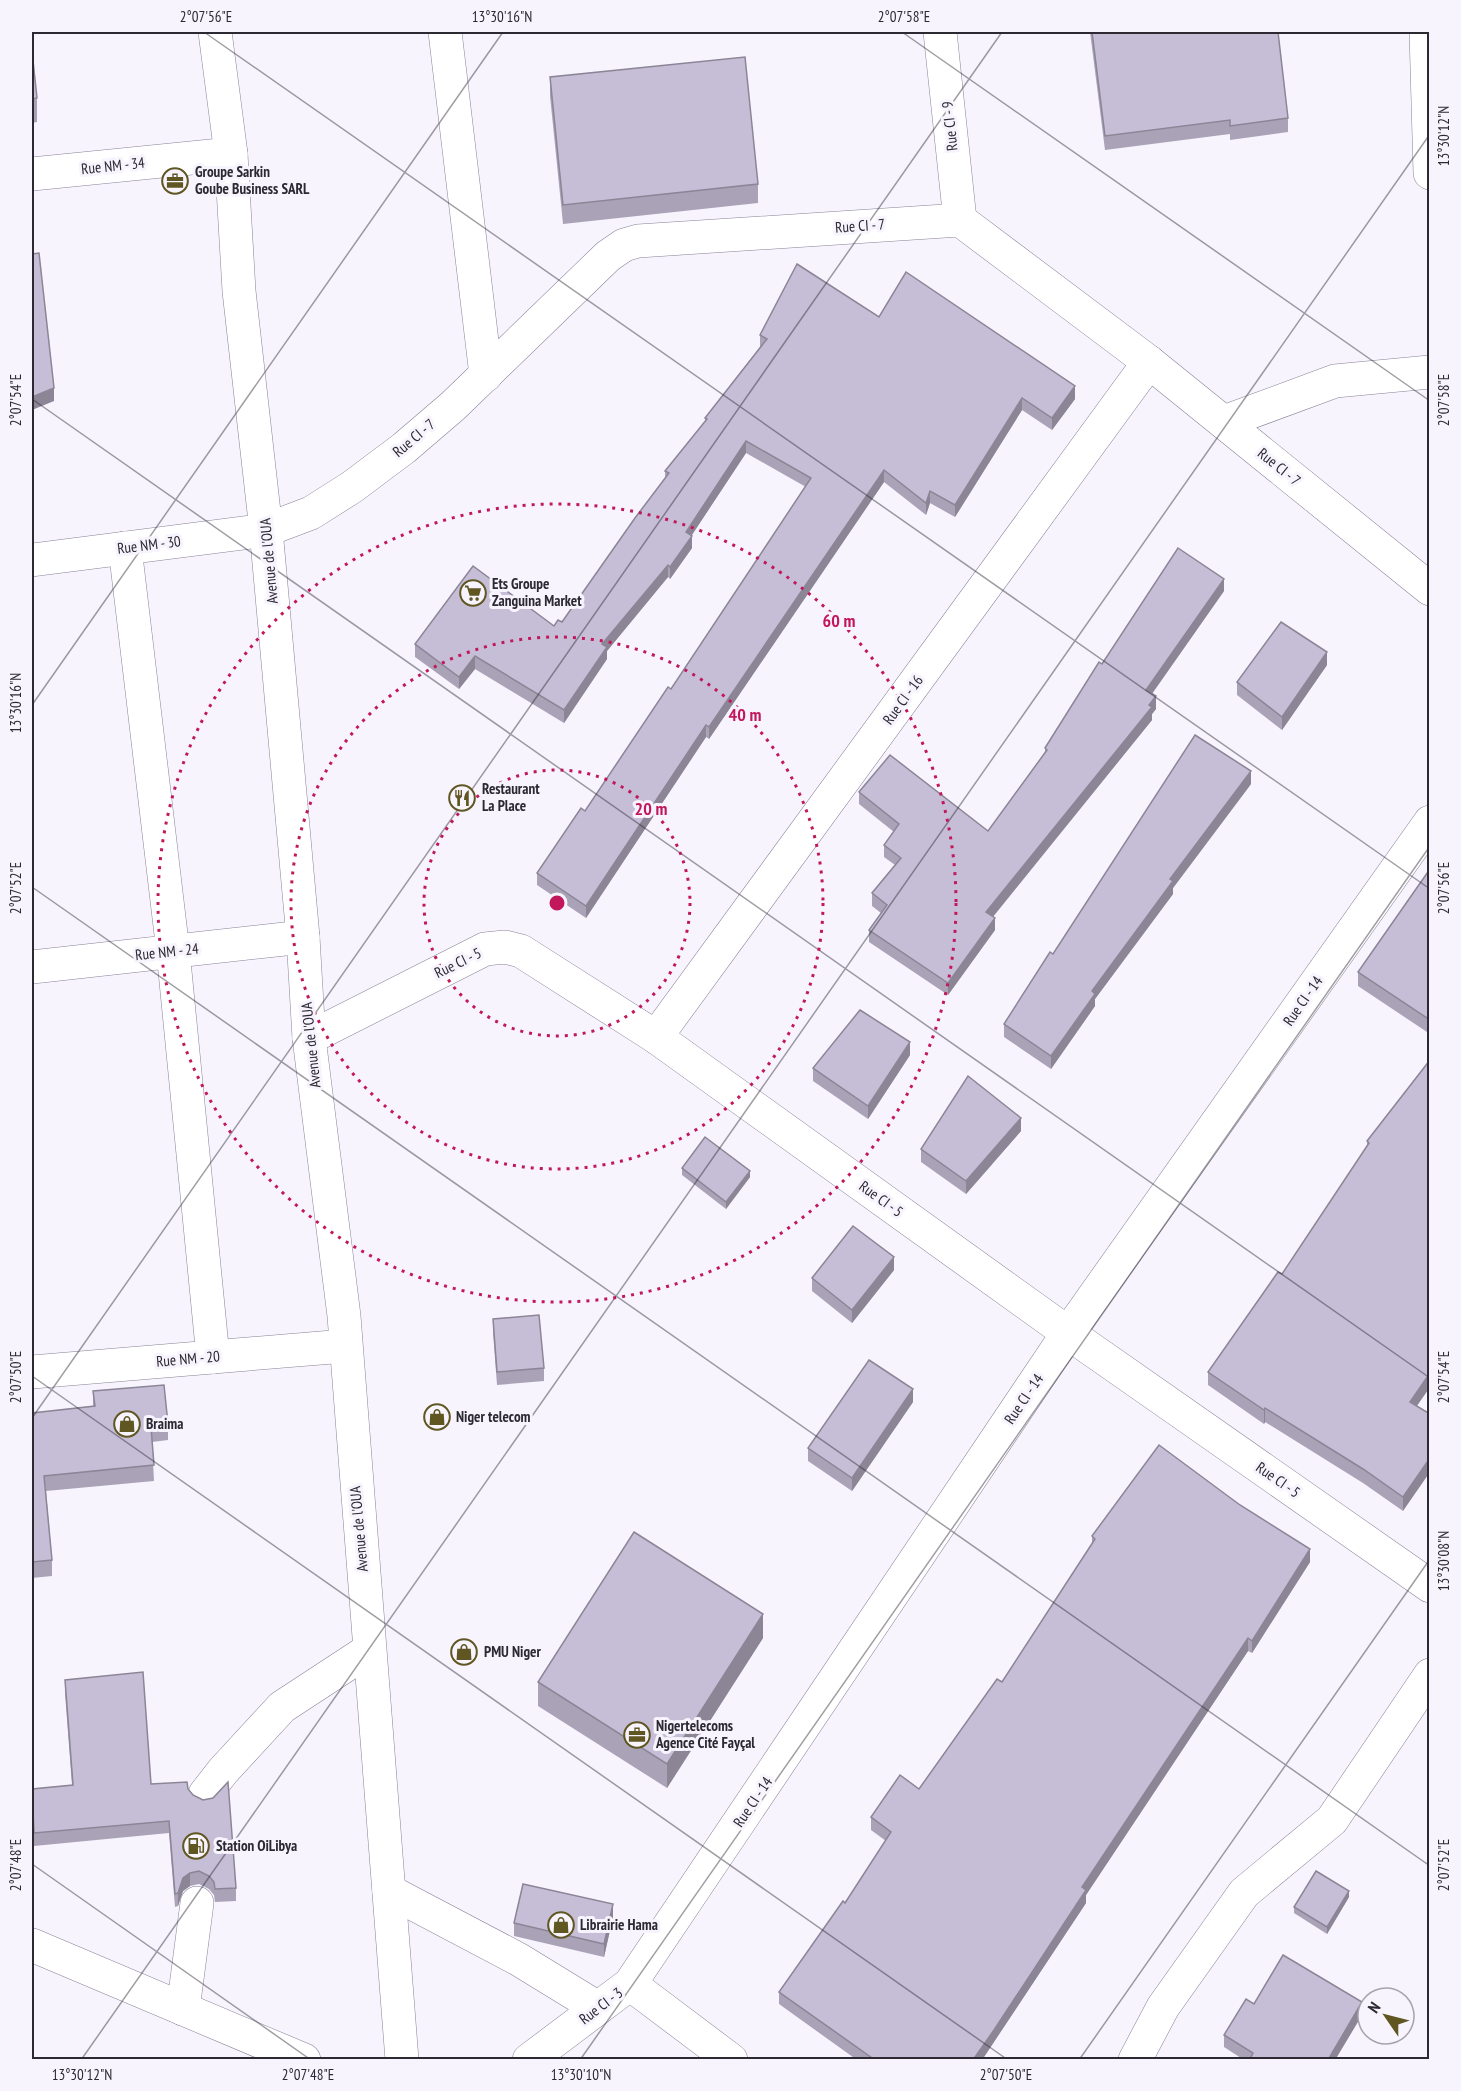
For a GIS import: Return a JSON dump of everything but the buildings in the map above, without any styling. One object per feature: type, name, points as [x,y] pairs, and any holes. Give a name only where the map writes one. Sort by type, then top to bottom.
[{"type":"street","name":"Avenue de l'OUA","points":[[215,32],[231,154],[239,291],[266,531],[303,937],[309,1038],[344,1316],[402,2060]]},
{"type":"street","points":[[445,32],[486,375]]},
{"type":"street","name":"Rue CI - 9","points":[[940,32],[960,220]]},
{"type":"street","points":[[1426,32],[1430,173]]},
{"type":"street","name":"Rue NM - 34","points":[[32,174],[231,154]]},
{"type":"street","name":"Rue CI - 7","points":[[266,531],[311,513],[352,487],[404,448],[486,375],[608,256],[624,245],[638,241],[960,220],[1149,362],[1430,589]]},
{"type":"street","name":"Rue CI - 16","points":[[656,1037],[1149,362]]},
{"type":"street","points":[[1224,422],[1335,381],[1430,372]]},
{"type":"street","name":"Rue NM - 30","points":[[32,560],[266,531]]},
{"type":"street","points":[[126,548],[173,951],[213,1357]]},
{"type":"street","name":"Rue CI - 14","points":[[630,1984],[1068,1333],[1430,822]]},
{"type":"street","name":"Rue NM - 24","points":[[32,967],[303,937]]},
{"type":"street","name":"Rue CI - 5","points":[[309,1038],[486,949],[505,947],[520,951],[656,1037],[1068,1333],[1430,1586]]},
{"type":"street","name":"Rue NM - 20","points":[[32,1372],[345,1346]]},
{"type":"street","points":[[205,1794],[282,1707],[369,1650]]},
{"type":"street","points":[[1135,2060],[1163,2007],[1244,1893],[1332,1820],[1430,1675]]},
{"type":"street","points":[[389,1891],[518,1959],[598,2008]]},
{"type":"street","points":[[183,2009],[197,1904]]},
{"type":"street","points":[[32,1945],[304,2060]]},
{"type":"street","name":"Rue CI - 3","points":[[529,2060],[630,1984],[731,2060]]},
{"type":"place","name":"Groupe Sarkin Goube Business SARL","points":[[175,181]]},
{"type":"place","name":"Ets Groupe Zanguina Market","points":[[473,593]]},
{"type":"place","name":"Restaurant La Place","points":[[462,798]]},
{"type":"place","name":"Niger telecom","points":[[437,1417]]},
{"type":"place","name":"Braima","points":[[127,1424]]},
{"type":"place","name":"PMU Niger","points":[[464,1652]]},
{"type":"place","name":"Nigertelecoms Agence Cité Fayçal","points":[[637,1735]]},
{"type":"place","name":"Station OiLibya","points":[[196,1846]]},
{"type":"place","name":"Librairie Hama","points":[[561,1925]]}]
